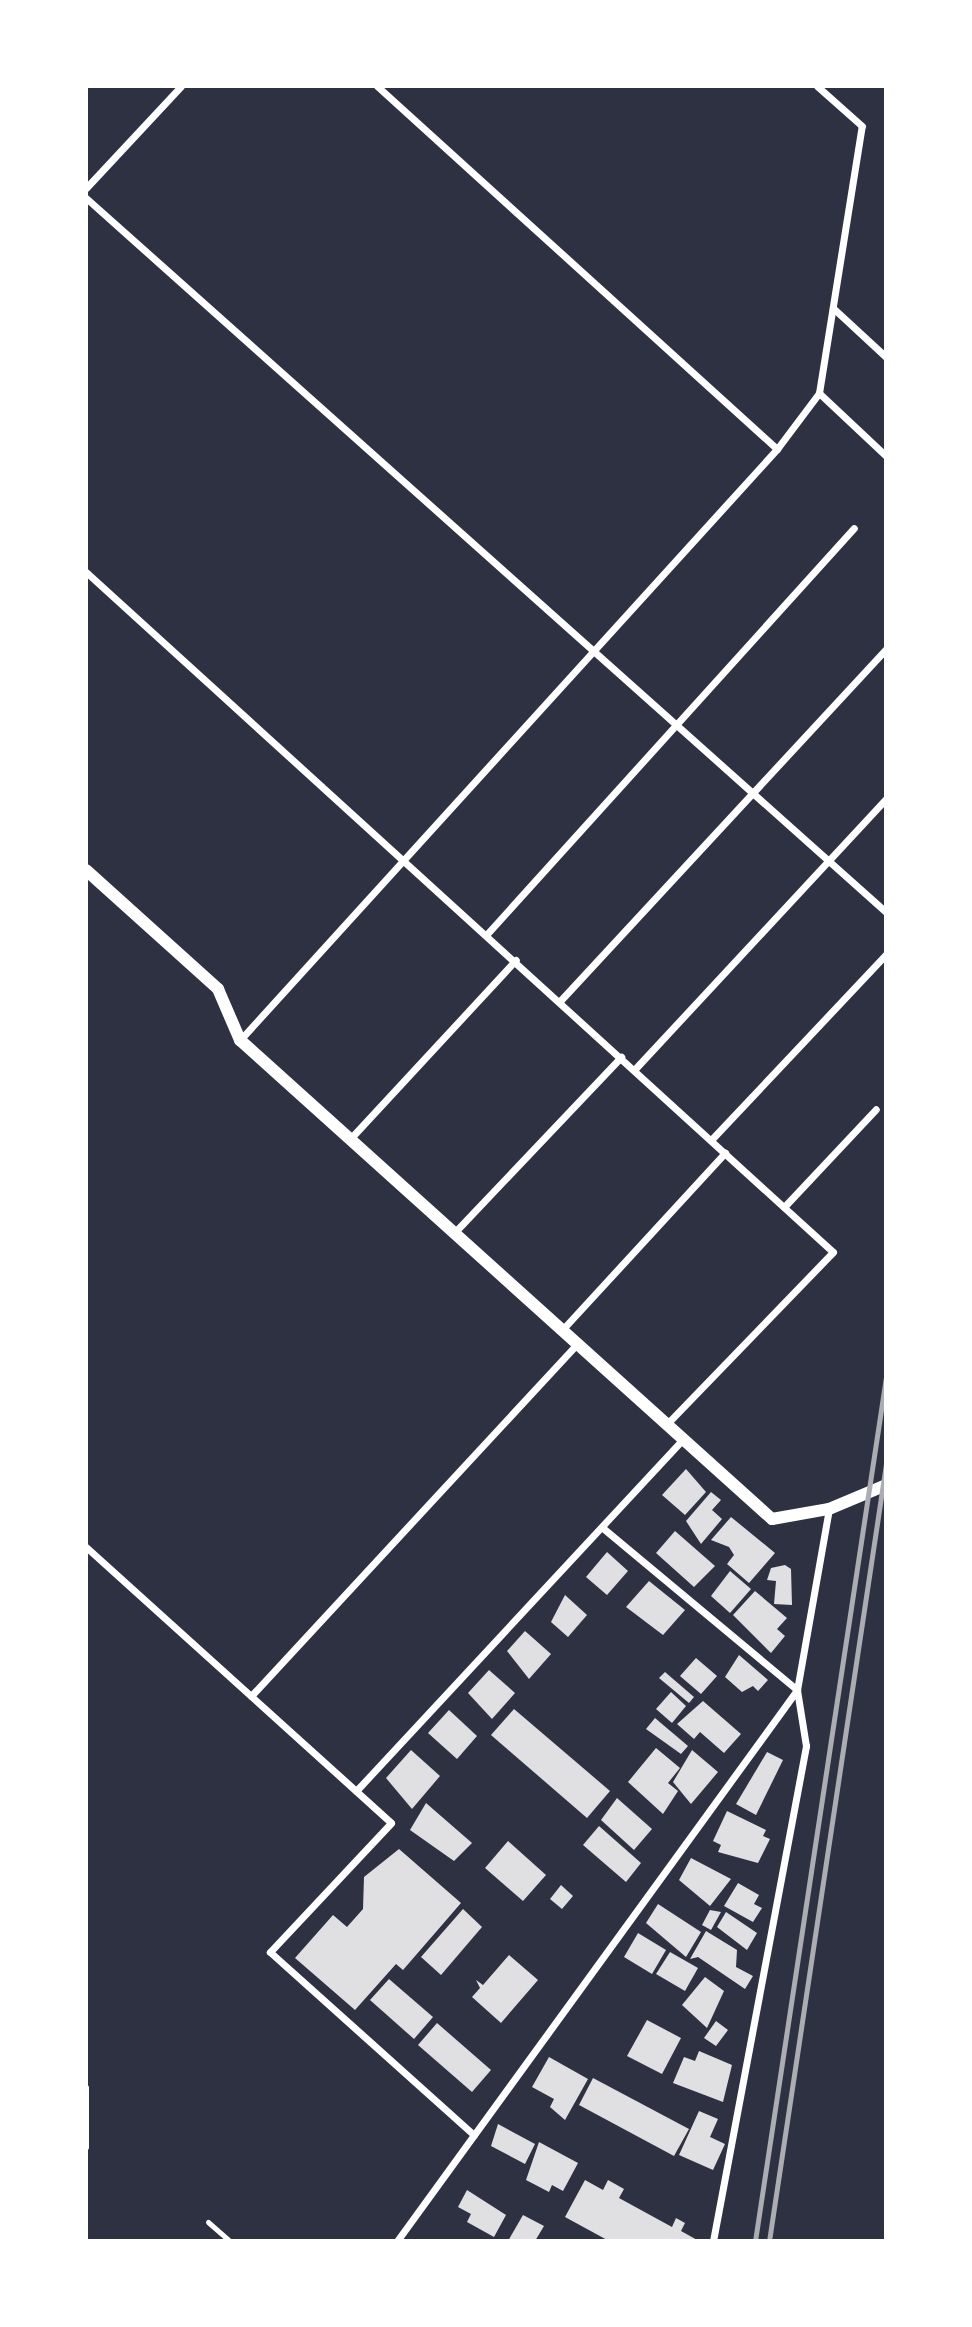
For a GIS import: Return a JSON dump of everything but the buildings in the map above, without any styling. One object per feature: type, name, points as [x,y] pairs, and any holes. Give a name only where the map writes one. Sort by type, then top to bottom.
[{"type":"street","points":[[86,188],[181,86]]},
{"type":"street","points":[[377,86],[777,449]]},
{"type":"street","points":[[240,1041],[777,449],[819,393],[862,126],[817,86]]},
{"type":"street","points":[[86,198],[596,649],[886,912]]},
{"type":"street","points":[[833,308],[886,357]]},
{"type":"street","points":[[819,393],[886,456]]},
{"type":"street","points":[[487,934],[854,528]]},
{"type":"street","points":[[86,572],[516,960],[833,1252],[667,1424]]},
{"type":"street","points":[[560,1001],[886,649]]},
{"type":"street","points":[[635,1070],[886,799]]},
{"type":"street","points":[[86,870],[218,989],[240,1041],[772,1519],[829,1509],[886,1485]]},
{"type":"street","points":[[711,1140],[886,954]]},
{"type":"street","points":[[350,1139],[516,960]]},
{"type":"street","points":[[454,1233],[621,1057]]},
{"type":"street","points":[[784,1208],[876,1109]]},
{"type":"street","points":[[562,1330],[725,1153]]},
{"type":"street","points":[[251,1696],[577,1344]]},
{"type":"street","points":[[356,1791],[604,1529],[683,1439]]},
{"type":"street","points":[[713,2241],[806,1746],[797,1690],[829,1509]]},
{"type":"street","points":[[604,1529],[797,1690]]},
{"type":"street","points":[[86,1547],[391,1823],[270,1952],[474,2134]]},
{"type":"street","points":[[397,2241],[797,1690]]},
{"type":"lane","points":[[86,2087],[86,2147]]},
{"type":"lane","points":[[208,2222],[230,2241]]},
{"type":"railway","points":[[755,2241],[886,1377]]},
{"type":"railway","points":[[769,2241],[886,1464]]}]
